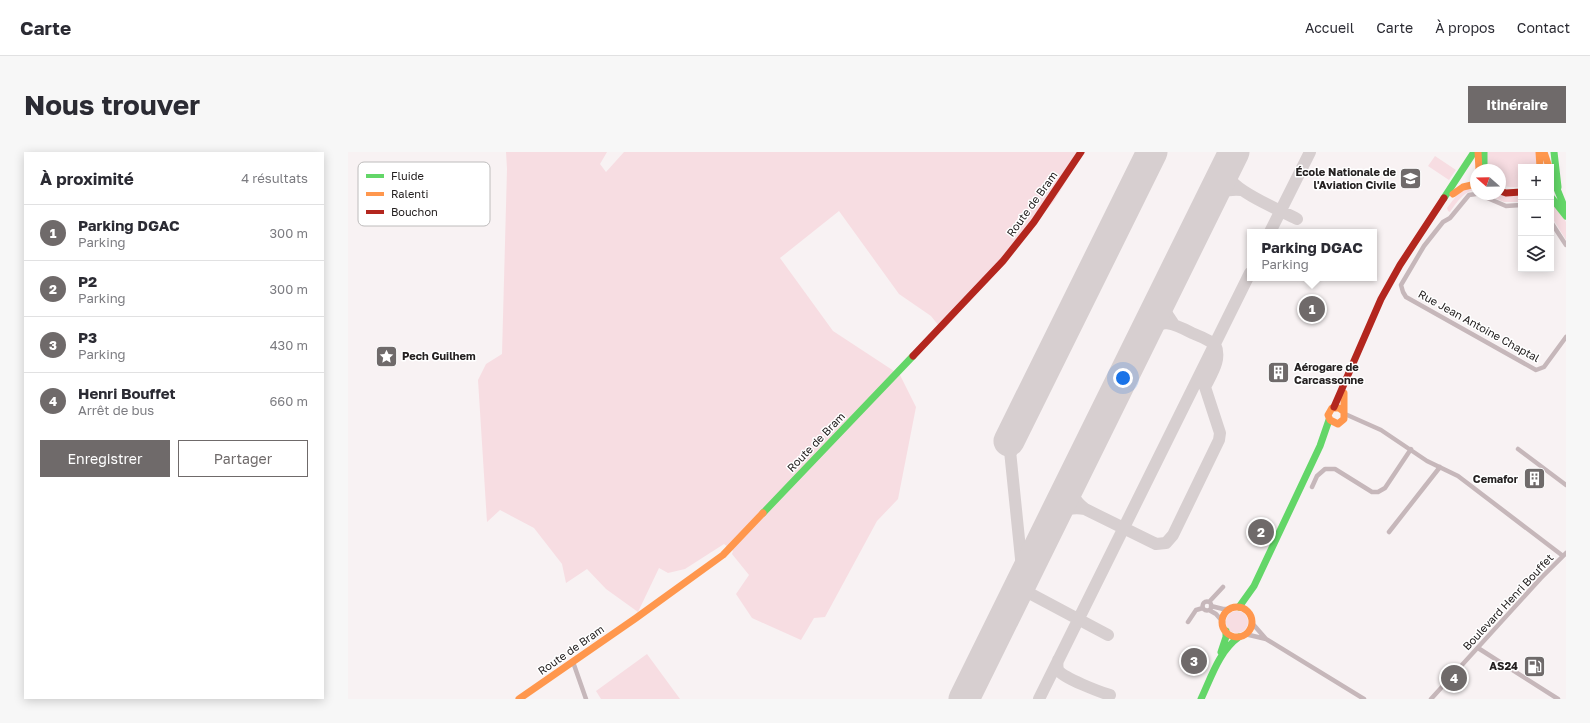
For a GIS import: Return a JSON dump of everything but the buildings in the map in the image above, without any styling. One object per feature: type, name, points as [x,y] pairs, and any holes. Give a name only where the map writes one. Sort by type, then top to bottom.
[{"type":"main road","name":"Route de Bram","points":[[519,699],[636,618],[723,555],[1003,262],[1034,222],[1081,152]]},
{"type":"main road","points":[[1339,418],[1329,412],[1334,408],[1382,299],[1400,265],[1470,161],[1479,152]]},
{"type":"main road","points":[[1479,152],[1479,164]]},
{"type":"main road","points":[[1479,152],[1483,157],[1484,164]]},
{"type":"main road","points":[[1539,152],[1540,164]]},
{"type":"main road","points":[[1544,152],[1548,164]]},
{"type":"main road","points":[[1554,152],[1559,196]]},
{"type":"main road","points":[[1421,235],[1453,194],[1470,161]]},
{"type":"main road","points":[[1554,182],[1566,210]]},
{"type":"main road","points":[[1453,194],[1463,187],[1470,185]]},
{"type":"main road","points":[[1506,192],[1518,191]]},
{"type":"main road","points":[[1553,200],[1566,216]]},
{"type":"main road","points":[[1201,699],[1218,664],[1228,648],[1236,638],[1249,631],[1252,623],[1248,612],[1254,586],[1320,446],[1339,418],[1348,378]]},
{"type":"main road","points":[[1334,408],[1339,408],[1339,418]]},
{"type":"main road","points":[[1218,664],[1226,637],[1223,622],[1225,614],[1235,608],[1254,586]]},
{"type":"main road","points":[[1235,608],[1248,612]]},
{"type":"main road","points":[[1226,631],[1232,636],[1242,636]]},
{"type":"street","name":"Rue Jean Antoine Chaptal","points":[[1470,195],[1450,218],[1443,222],[1424,246],[1401,285],[1406,297],[1536,370],[1544,367],[1566,337]]},
{"type":"street","name":"Rue Jean Antoine Chaptal","points":[[1492,200],[1506,206],[1518,206]]},
{"type":"street","points":[[1554,227],[1566,245]]},
{"type":"street","points":[[1339,418],[1357,420],[1381,430],[1427,460],[1458,476],[1564,555]]},
{"type":"street","points":[[1312,486],[1317,476],[1325,469],[1335,469],[1372,492],[1378,492],[1385,488],[1411,449]]},
{"type":"street","points":[[1518,449],[1566,486]]},
{"type":"street","points":[[1389,532],[1440,467]]},
{"type":"street","name":"Boulevard Henri Bouffet","points":[[1431,699],[1564,555]]},
{"type":"street","points":[[1188,622],[1196,610],[1203,608],[1205,610],[1210,606],[1223,587]]},
{"type":"street","points":[[1203,608],[1204,602],[1210,606],[1223,622]]},
{"type":"street","points":[[1210,606],[1223,609],[1235,608]]},
{"type":"street","points":[[1252,623],[1266,639],[1364,699]]},
{"type":"street","points":[[1242,636],[1266,639]]},
{"type":"street","points":[[1478,648],[1558,699]]},
{"type":"street","points":[[573,662],[586,699]]},
{"type":"shaded area","points":[[506,152],[607,152],[600,164],[606,172],[624,152],[1084,152],[1054,201],[943,331],[931,316],[899,294],[839,211],[780,258],[833,331],[900,375],[916,407],[898,499],[877,521],[825,617],[814,618],[801,640],[752,618],[736,594],[749,575],[732,554],[733,551],[724,544],[685,569],[668,573],[659,568],[638,612],[606,589],[587,569],[566,583],[562,564],[534,528],[500,510],[487,522],[478,380],[486,364],[502,354],[507,169]]},
{"type":"shaded area","points":[[1487,152],[1537,152],[1537,164],[1518,164],[1518,186],[1506,186],[1506,164],[1485,164]]},
{"type":"shaded area","points":[[1435,156],[1456,170],[1449,180],[1428,166]]},
{"type":"shaded area","points":[[1470,188],[1470,192],[1458,201],[1450,212],[1448,211],[1447,208],[1454,199],[1459,193]]},
{"type":"shaded area","points":[[1506,196],[1518,196],[1518,202],[1504,202],[1499,200],[1506,200]]},
{"type":"shaded area","points":[[1554,203],[1566,222],[1566,240],[1554,221]]},
{"type":"shaded area","points":[[1237,611],[1245,614],[1248,622],[1245,630],[1237,633],[1229,630],[1226,622],[1229,614]]},
{"type":"shaded area","points":[[647,654],[680,699],[601,699],[596,691]]},
{"type":"taxiway","points":[[1272,229],[1310,152]]},
{"type":"taxiway","points":[[1230,159],[1229,176],[1234,183],[1250,195],[1297,219]]},
{"type":"taxiway","points":[[1208,204],[1222,192],[1241,190]]},
{"type":"taxiway","points":[[1039,699],[1247,279]]},
{"type":"taxiway","points":[[1163,295],[1165,311],[1173,323]]},
{"type":"taxiway","points":[[1073,478],[1072,488],[1074,496],[1085,509],[1156,544],[1166,543],[1173,535],[1219,440],[1220,433],[1205,387],[1217,361],[1217,350],[1215,344],[1173,324],[1167,323],[1156,325],[1144,334]]},
{"type":"taxiway","points":[[1009,441],[1024,588],[1031,594],[1108,635]]},
{"type":"taxiway","points":[[1052,520],[1064,511],[1075,508],[1085,509]]},
{"type":"taxiway","points":[[1013,599],[1021,593],[1031,594]]},
{"type":"taxiway","points":[[1058,660],[1058,670],[1061,673],[1082,684],[1110,695]]},
{"type":"runway","points":[[1009,441],[1152,152]]},
{"type":"runway","points":[[964,699],[1234,152]]},
{"type":"traffic: fast","points":[[1444,198],[1474,152]]},
{"type":"traffic: fast","points":[[1484,152],[1484,164]]},
{"type":"traffic: fast","points":[[1554,152],[1558,187]]},
{"type":"traffic: fast","points":[[1554,181],[1566,211]]},
{"type":"traffic: fast","points":[[1553,200],[1566,216]]},
{"type":"traffic: fast","points":[[763,513],[913,356]]},
{"type":"traffic: fast","points":[[1239,607],[1254,586],[1320,446],[1329,420]]},
{"type":"traffic: fast","points":[[1221,652],[1226,637],[1226,631]]},
{"type":"traffic: fast","points":[[1201,699],[1221,657],[1239,637]]},
{"type":"traffic: slow","points":[[1478,152],[1479,164]]},
{"type":"traffic: slow","points":[[1539,152],[1540,164]]},
{"type":"traffic: slow","points":[[1544,152],[1548,164]]},
{"type":"traffic: slow","points":[[1453,194],[1463,187],[1470,185]]},
{"type":"traffic: slow","points":[[1343,411],[1339,408],[1332,408],[1328,415],[1330,420],[1338,424],[1344,419],[1344,393]]},
{"type":"traffic: slow","points":[[519,699],[636,618],[723,555],[763,513]]},
{"type":"traffic: slow","points":[[1237,607],[1247,612],[1252,622],[1247,632],[1237,637],[1227,632],[1222,622],[1227,612],[1237,607]]},
{"type":"traffic: jam","points":[[913,356],[1003,261],[1034,222],[1081,152]]},
{"type":"traffic: jam","points":[[1506,193],[1518,192]]},
{"type":"traffic: jam","points":[[1334,407],[1381,299],[1400,265],[1444,198]]},
{"type":"place","name":"École Nationale de l'Aviation Civile","points":[[1411,178]]},
{"type":"place","name":"Parking DGAC","points":[[1312,309]]},
{"type":"place","name":"Pech Guilhem","points":[[387,356]]},
{"type":"place","name":"Aérogare de Carcassonne","points":[[1278,373]]},
{"type":"place","name":"Cemafor","points":[[1534,479]]},
{"type":"place","name":"P2","points":[[1261,532]]},
{"type":"place","name":"P3","points":[[1194,661]]},
{"type":"place","name":"AS24","points":[[1534,666]]},
{"type":"place","name":"Henri Bouffet","points":[[1454,678]]}]
